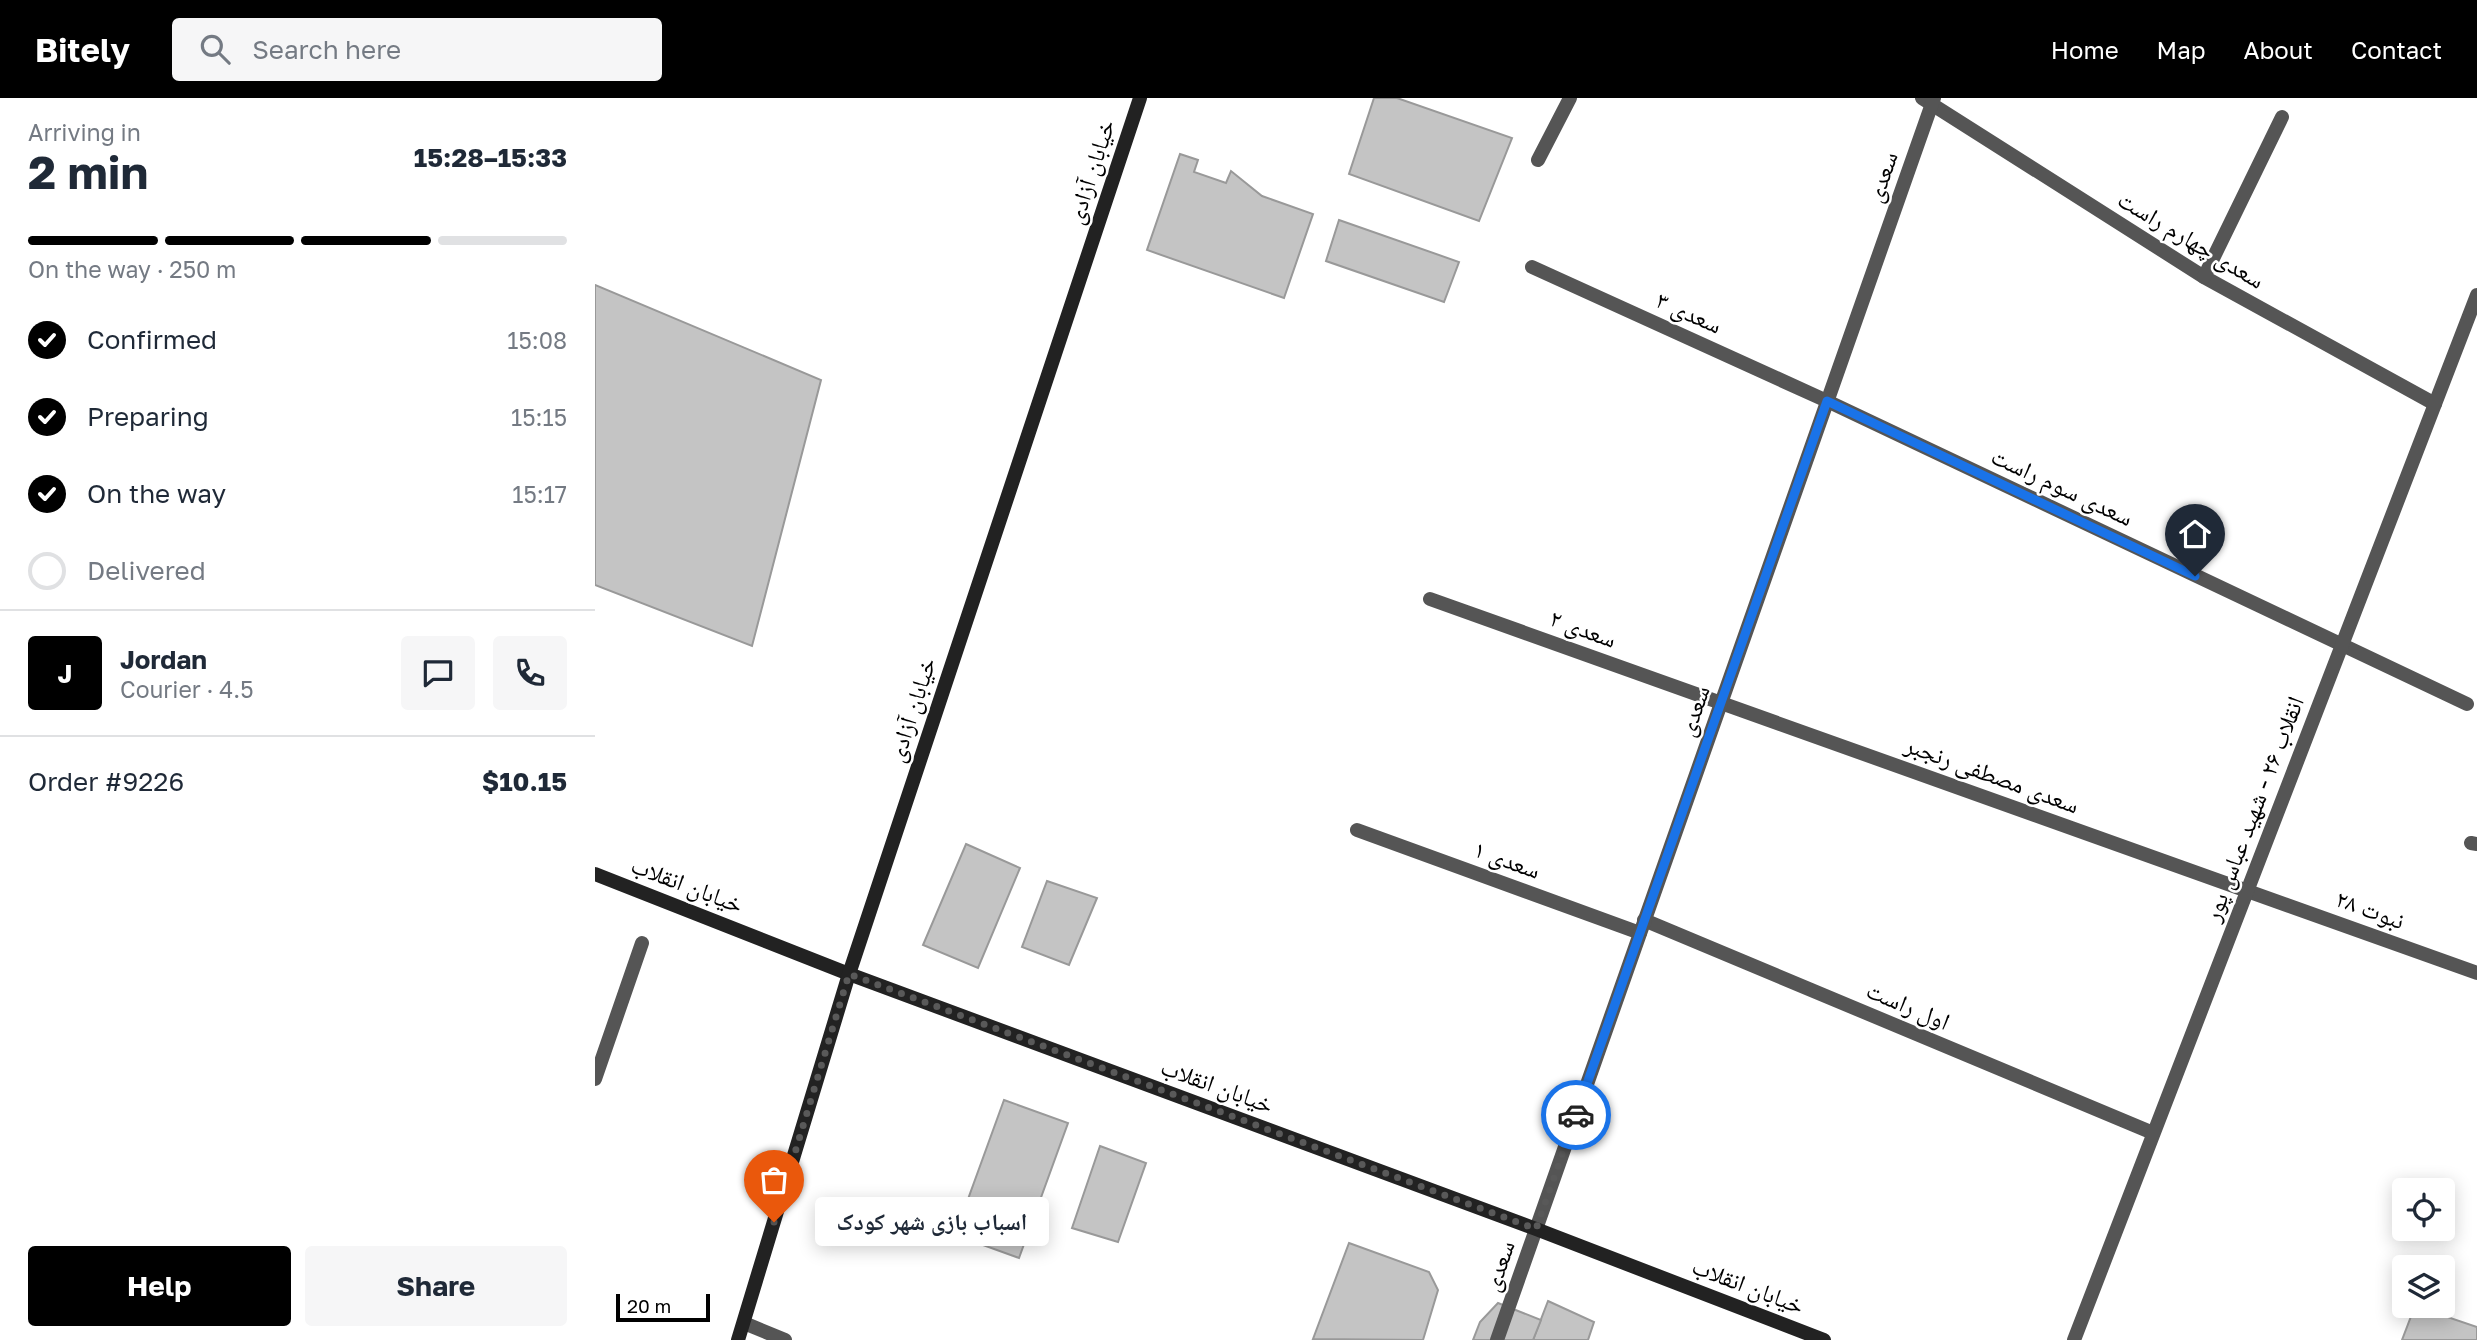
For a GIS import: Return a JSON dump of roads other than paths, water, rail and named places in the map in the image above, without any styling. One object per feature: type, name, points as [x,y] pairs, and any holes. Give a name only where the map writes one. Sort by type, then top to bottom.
[{"type":"street","name":"خیابان آزادی","points":[[738,1340],[849,974],[1140,98]]},
{"type":"street","points":[[1538,160],[1570,98]]},
{"type":"street","name":"سعدی چهارم راست","points":[[1929,99],[2119,226],[2204,277],[2435,404]]},
{"type":"street","name":"سعدی","points":[[1497,1340],[1827,401],[1929,99]]},
{"type":"street","points":[[2204,277],[2282,117]]},
{"type":"street","name":"سعدی ۳","points":[[1532,267],[1827,401]]},
{"type":"street","name":"انقلاب ۲۶ - شهید عباس پور","points":[[2074,1340],[2477,295]]},
{"type":"street","name":"سعدی سوم راست","points":[[1827,401],[2467,704]]},
{"type":"street","name":"سعدی ۲","points":[[1430,598],[1721,702]]},
{"type":"street","name":"سعدی مصطفی رنجبر","points":[[1721,702],[2247,890]]},
{"type":"street","name":"سعدی ۱","points":[[1357,831],[1642,927]]},
{"type":"street","name":"خیابان انقلاب","points":[[595,874],[849,974],[1536,1229],[1823,1340]]},
{"type":"street","name":"نبوت ۲۸","points":[[2247,890],[2477,973]]},
{"type":"street","name":"اول راست","points":[[1642,927],[2153,1133]]},
{"type":"street","points":[[595,1079],[642,943]]},
{"type":"street","points":[[744,1323],[785,1340]]},
{"type":"place","name":"اسباب بازی شهر کودک","points":[[774,1222]]}]
